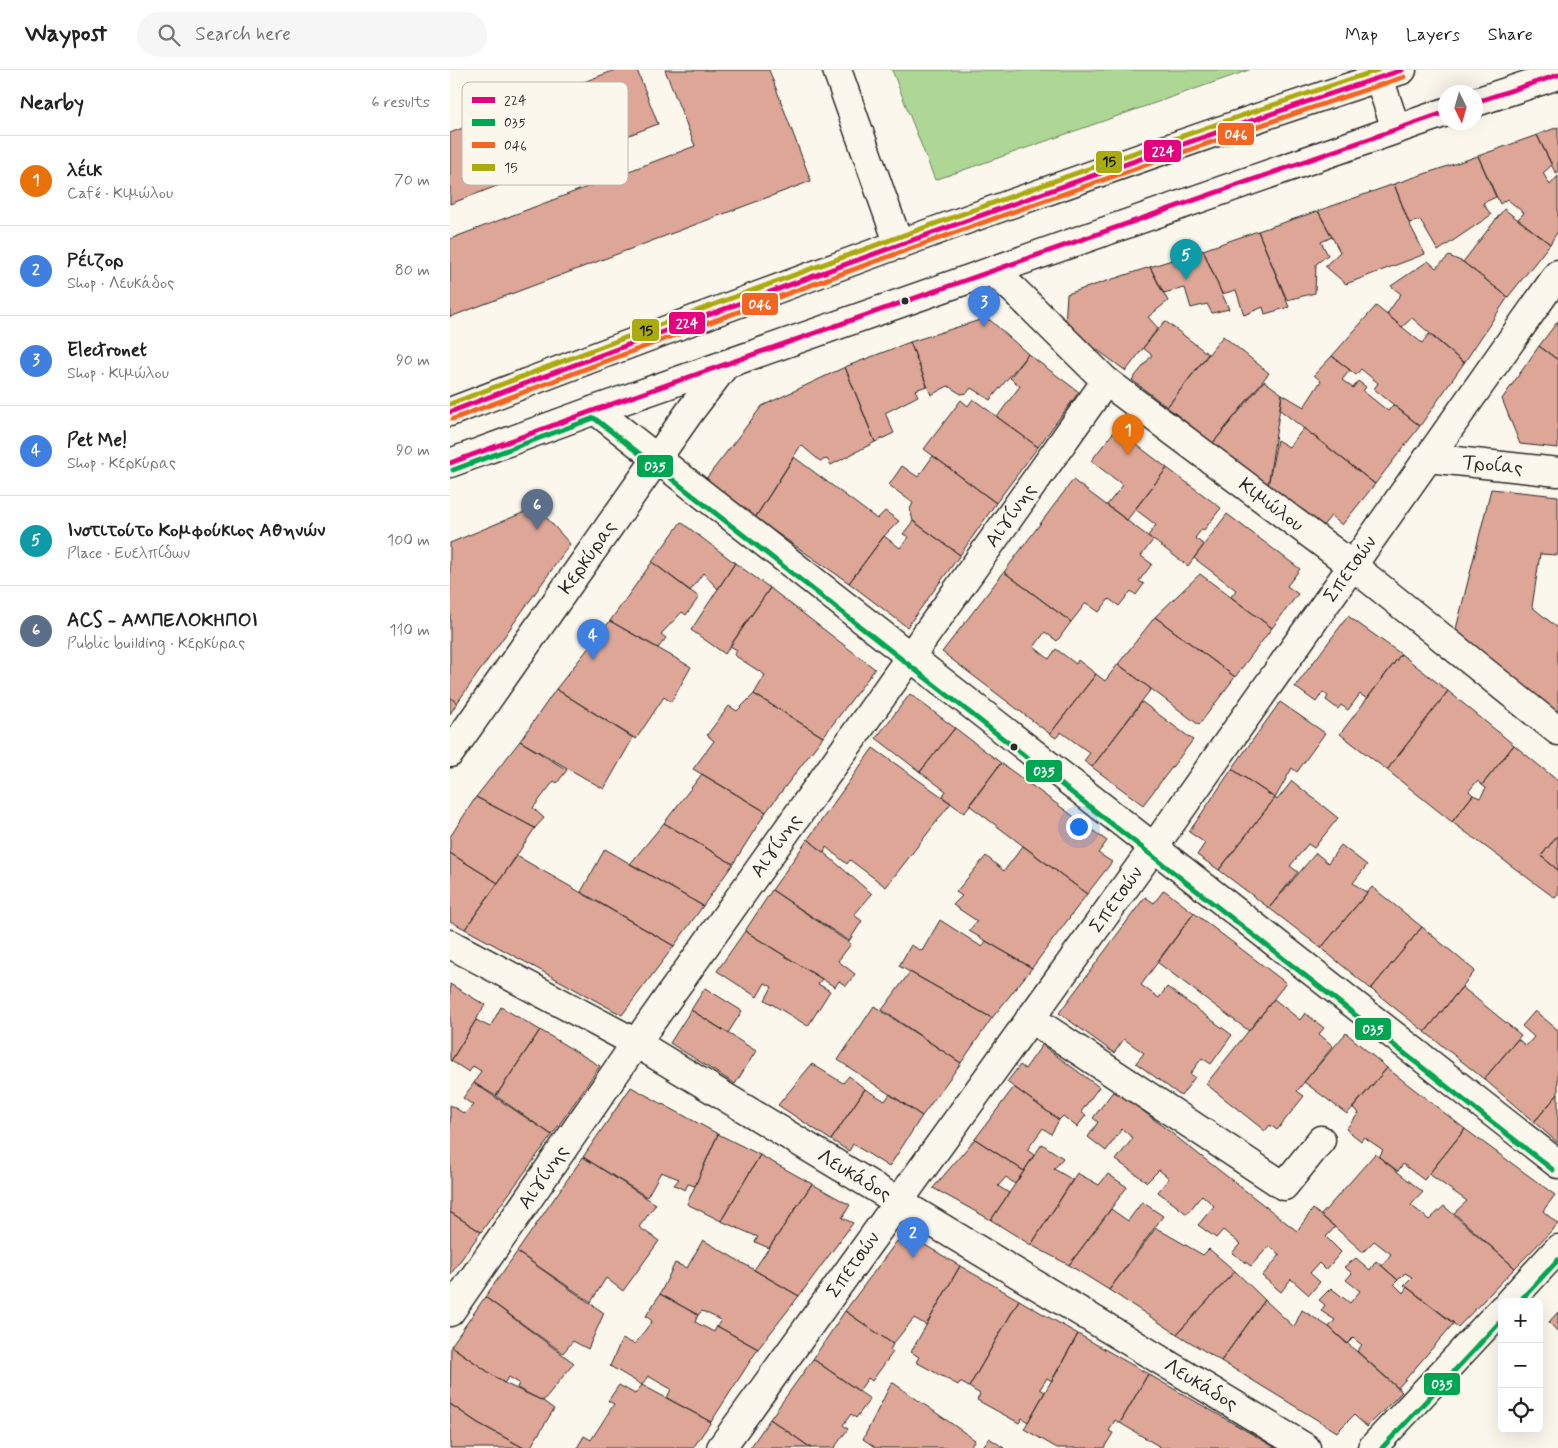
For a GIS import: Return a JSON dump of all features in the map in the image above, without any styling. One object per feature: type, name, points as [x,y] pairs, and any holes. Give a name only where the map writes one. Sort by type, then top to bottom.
[{"type":"street","points":[[837,70],[899,245]]},
{"type":"street","points":[[450,412],[899,245],[1391,74],[1396,129]]},
{"type":"street","points":[[1483,100],[1558,76]]},
{"type":"street","points":[[450,463],[594,410],[1438,115]]},
{"type":"street","name":"Κιμώλου","points":[[992,271],[1014,290],[1106,381],[1354,566],[1558,731]]},
{"type":"street","name":"Σπετσών","points":[[721,1448],[1154,847],[1354,566],[1558,274]]},
{"type":"street","name":"Κερκύρας","points":[[450,753],[726,364]]},
{"type":"street","name":"Αιγίνης","points":[[450,1312],[636,1043],[1106,381]]},
{"type":"street","points":[[594,410],[1558,1164]]},
{"type":"street","name":"Τροίας","points":[[1428,458],[1558,472]]},
{"type":"street","name":"Λευκάδος","points":[[450,944],[636,1043],[1306,1448]]},
{"type":"street","points":[[1030,1018],[1284,1186],[1320,1140]]},
{"type":"street","points":[[1512,1298],[1558,1249]]},
{"type":"street","points":[[1372,1448],[1498,1313]]},
{"type":"green space","points":[[892,70],[1249,70],[935,180]]},
{"type":"building","points":[[615,70],[637,70],[658,124],[628,136],[628,82],[584,82]]},
{"type":"building","points":[[665,70],[769,70],[811,181],[450,317],[450,239],[592,185],[628,185],[628,171],[695,146]]},
{"type":"building","points":[[1558,127],[1558,174],[1555,172],[1537,135]]},
{"type":"building","points":[[462,128],[462,185],[499,185],[450,204],[450,133]]},
{"type":"building","points":[[1537,135],[1552,165],[1543,173],[1550,185],[1558,176],[1558,231],[1550,244],[1518,219],[1524,213],[1507,199],[1500,204],[1478,156]]},
{"type":"building","points":[[1478,156],[1496,197],[1483,203],[1491,215],[1438,251],[1420,220],[1409,223],[1394,184]]},
{"type":"building","points":[[1394,184],[1409,223],[1425,254],[1346,284],[1325,266],[1340,252],[1318,211]]},
{"type":"building","points":[[1504,209],[1550,244],[1508,297],[1463,262]]},
{"type":"building","points":[[1318,211],[1332,237],[1321,242],[1328,255],[1316,264],[1315,293],[1287,300],[1258,231]]},
{"type":"building","points":[[1258,231],[1289,307],[1265,314],[1263,307],[1244,315],[1236,290],[1222,294],[1203,250]]},
{"type":"building","points":[[1203,250],[1229,309],[1212,313],[1207,304],[1191,308],[1185,288],[1163,293],[1150,267]]},
{"type":"building","points":[[1449,256],[1463,262],[1508,297],[1464,363],[1412,318],[1402,327],[1387,314],[1401,294],[1391,286],[1428,261],[1436,268]]},
{"type":"building","points":[[1150,267],[1168,301],[1148,317],[1158,328],[1126,371],[1065,326],[1067,294]]},
{"type":"building","points":[[1376,306],[1422,343],[1429,334],[1464,363],[1420,426],[1374,389],[1378,383],[1361,369],[1356,375],[1332,356]]},
{"type":"building","points":[[980,320],[990,320],[1028,354],[990,400],[971,388],[967,393],[961,394],[948,386],[931,395],[910,342]]},
{"type":"building","points":[[1165,321],[1208,354],[1167,407],[1132,380],[1152,355],[1143,348]]},
{"type":"building","points":[[1558,321],[1558,360],[1539,346]]},
{"type":"building","points":[[1223,336],[1269,373],[1213,443],[1167,407]]},
{"type":"building","points":[[910,342],[927,386],[915,390],[918,396],[885,413],[894,433],[875,442],[845,367]]},
{"type":"building","points":[[1539,346],[1558,360],[1558,448],[1520,444],[1502,399]]},
{"type":"building","points":[[1028,354],[1079,392],[1038,447],[997,417],[1020,386],[1010,378]]},
{"type":"building","points":[[1332,356],[1350,370],[1342,380],[1353,388],[1358,381],[1366,387],[1363,391],[1388,411],[1393,405],[1420,426],[1375,484],[1280,410],[1282,394],[1304,407],[1321,381],[1314,375]]},
{"type":"building","points":[[845,367],[875,442],[831,465],[827,459],[820,461],[801,445],[755,518],[705,480],[762,406]]},
{"type":"building","points":[[1264,381],[1282,394],[1268,486],[1213,443]]},
{"type":"building","points":[[973,399],[1038,447],[996,503],[924,449],[961,400],[968,406]]},
{"type":"building","points":[[1304,428],[1375,484],[1342,525],[1331,516],[1320,529],[1268,486],[1277,440],[1289,447]]},
{"type":"building","points":[[1116,429],[1167,468],[1127,520],[1107,505],[1123,485],[1091,461]]},
{"type":"building","points":[[933,456],[996,503],[960,555],[913,521],[910,509],[913,503],[889,485],[902,466],[918,477]]},
{"type":"building","points":[[794,457],[877,519],[885,511],[899,521],[884,536],[849,583],[755,518]]},
{"type":"building","points":[[1167,468],[1221,508],[1204,530],[1202,529],[1195,538],[1204,545],[1188,566],[1148,536],[1156,525],[1135,509]]},
{"type":"building","points":[[1073,480],[1153,540],[1141,556],[1152,564],[1139,581],[1144,584],[1136,595],[1131,591],[1119,606],[1109,599],[1099,612],[1086,603],[1071,622],[1004,572]]},
{"type":"building","points":[[1491,489],[1558,496],[1558,555],[1540,554],[1532,607],[1558,628],[1558,719],[1454,637]]},
{"type":"building","points":[[537,507],[570,544],[457,703],[450,697],[450,543]]},
{"type":"building","points":[[1227,514],[1300,569],[1287,586],[1298,594],[1272,628],[1231,597],[1236,590],[1194,558]]},
{"type":"building","points":[[913,521],[960,555],[907,627],[849,583],[884,536],[900,548],[909,537],[903,534]]},
{"type":"building","points":[[681,522],[735,563],[718,589],[703,573],[690,591],[652,562]]},
{"type":"building","points":[[652,562],[699,597],[686,615],[682,612],[661,634],[666,638],[658,648],[610,621]]},
{"type":"building","points":[[735,563],[770,588],[725,654],[691,630]]},
{"type":"building","points":[[1004,572],[1071,622],[1057,641],[1045,632],[1034,647],[1049,659],[1056,649],[1076,664],[1078,660],[1096,674],[1050,734],[942,652]]},
{"type":"building","points":[[1200,574],[1272,628],[1235,677],[1155,617]]},
{"type":"building","points":[[770,588],[875,669],[823,737],[754,694],[765,675],[734,655],[737,650],[730,646]]},
{"type":"building","points":[[1348,616],[1401,654],[1367,699],[1360,694],[1348,710],[1341,705],[1338,709],[1326,700],[1328,696],[1323,692],[1316,702],[1295,687]]},
{"type":"building","points":[[1155,617],[1235,677],[1199,725],[1118,664]]},
{"type":"building","points":[[610,621],[691,667],[671,702],[664,697],[636,739],[556,689]]},
{"type":"building","points":[[1401,654],[1448,691],[1387,770],[1340,734]]},
{"type":"building","points":[[1118,664],[1151,689],[1092,767],[1084,761],[1090,753],[1061,732],[1056,738],[1050,734],[1096,674],[1105,681]]},
{"type":"building","points":[[556,689],[633,738],[604,789],[520,741]]},
{"type":"building","points":[[1448,691],[1514,745],[1482,785],[1477,781],[1469,791],[1473,795],[1452,822],[1387,770]]},
{"type":"building","points":[[754,694],[823,737],[766,812],[693,769],[714,741],[707,735],[729,706],[737,711]]},
{"type":"building","points":[[910,694],[955,728],[920,772],[876,738]]},
{"type":"building","points":[[450,697],[457,703],[450,714]]},
{"type":"building","points":[[1142,702],[1193,740],[1143,805],[1092,767]]},
{"type":"building","points":[[1280,702],[1325,733],[1297,772],[1292,768],[1275,798],[1232,769]]},
{"type":"building","points":[[955,728],[1001,763],[964,813],[942,797],[946,791],[920,772]]},
{"type":"building","points":[[520,741],[567,770],[557,783],[554,781],[533,808],[544,818],[535,828],[476,797]]},
{"type":"building","points":[[1514,745],[1558,781],[1558,835],[1541,856],[1558,870],[1558,895],[1555,898],[1452,822],[1473,795],[1480,798],[1486,788],[1482,785]]},
{"type":"building","points":[[873,748],[951,803],[886,887],[850,860],[847,864],[826,847],[824,853],[808,839]]},
{"type":"building","points":[[1001,763],[1107,841],[1098,853],[1112,862],[1087,894],[969,805]]},
{"type":"building","points":[[1232,769],[1275,798],[1219,870],[1197,855],[1205,843],[1189,832]]},
{"type":"building","points":[[702,774],[766,812],[733,864],[664,823]]},
{"type":"building","points":[[1292,781],[1338,818],[1314,848],[1308,844],[1290,866],[1298,872],[1269,908],[1219,870],[1275,798],[1277,800]]},
{"type":"building","points":[[476,797],[535,828],[498,883],[450,853],[450,837]]},
{"type":"building","points":[[664,823],[733,864],[703,906],[630,864]]},
{"type":"building","points":[[1558,835],[1558,870],[1541,856]]},
{"type":"building","points":[[808,839],[872,894],[854,915],[862,921],[849,941],[772,890]]},
{"type":"building","points":[[1341,845],[1367,865],[1353,883],[1367,893],[1321,948],[1269,908],[1316,853],[1328,863]]},
{"type":"building","points":[[1023,846],[1087,894],[1032,968],[969,931],[977,921],[953,905],[962,896],[956,892],[986,856],[1004,871]]},
{"type":"building","points":[[605,849],[703,906],[674,946],[581,892]]},
{"type":"building","points":[[450,853],[498,883],[465,929],[450,921]]},
{"type":"building","points":[[517,856],[674,946],[622,1015],[465,929]]},
{"type":"building","points":[[1372,887],[1422,927],[1371,989],[1321,948]]},
{"type":"building","points":[[772,890],[851,944],[838,961],[855,974],[846,986],[839,981],[835,987],[745,931]]},
{"type":"building","points":[[1164,890],[1194,913],[1141,985],[1159,998],[1167,987],[1232,1035],[1211,1064],[1202,1058],[1190,1074],[1195,1077],[1181,1096],[1136,1063],[1144,1053],[1124,1039],[1114,1053],[1059,1013],[1145,897],[1154,903]]},
{"type":"building","points":[[1194,913],[1286,983],[1249,1031],[1157,962]]},
{"type":"building","points":[[940,920],[982,947],[986,941],[1032,968],[992,1018],[899,966],[911,945],[922,951]]},
{"type":"building","points":[[1422,927],[1475,971],[1425,1032],[1371,989]]},
{"type":"building","points":[[745,931],[822,979],[818,984],[830,991],[808,1026],[765,1000],[772,987],[765,983],[757,997],[717,971]]},
{"type":"building","points":[[910,972],[992,1018],[961,1063],[882,1010]]},
{"type":"building","points":[[450,984],[485,1005],[451,1061],[450,1060]]},
{"type":"building","points":[[1462,987],[1521,1035],[1484,1079],[1425,1032]]},
{"type":"building","points":[[705,988],[742,1011],[728,1033],[691,1010]]},
{"type":"building","points":[[1274,999],[1300,1020],[1305,1013],[1324,1028],[1319,1034],[1333,1046],[1297,1091],[1304,1096],[1277,1130],[1270,1125],[1265,1131],[1206,1084]]},
{"type":"building","points":[[874,1006],[961,1063],[922,1116],[838,1060]]},
{"type":"building","points":[[501,1007],[540,1030],[496,1096],[474,1083],[481,1071],[473,1066],[469,1072],[451,1061],[476,1020],[490,1027]]},
{"type":"building","points":[[691,1010],[756,1051],[735,1084],[670,1043]]},
{"type":"building","points":[[1535,1011],[1558,1030],[1558,1094],[1534,1122],[1484,1079],[1518,1039],[1526,1046],[1534,1037],[1522,1026]]},
{"type":"building","points":[[540,1030],[600,1066],[552,1135],[496,1096]]},
{"type":"building","points":[[1346,1033],[1387,1068],[1347,1114],[1304,1082]]},
{"type":"building","points":[[1042,1045],[1099,1087],[1081,1112],[1086,1115],[1077,1127],[1063,1116],[1059,1120],[1007,1082],[1020,1065],[1025,1069]]},
{"type":"building","points":[[812,1064],[843,1083],[849,1076],[865,1089],[831,1140],[778,1105]]},
{"type":"building","points":[[1387,1068],[1465,1129],[1424,1180],[1403,1164],[1398,1171],[1379,1157],[1383,1150],[1364,1137],[1361,1141],[1346,1129],[1359,1113],[1353,1108]]},
{"type":"building","points":[[474,1083],[552,1135],[481,1232],[450,1212],[450,1105],[465,1114],[473,1105],[463,1098]]},
{"type":"building","points":[[631,1087],[718,1134],[695,1186],[688,1184],[685,1190],[674,1185],[679,1179],[661,1172],[647,1197],[583,1157]]},
{"type":"building","points":[[1014,1087],[1059,1120],[1051,1134],[1043,1128],[1027,1150],[1034,1155],[1024,1171],[975,1139]]},
{"type":"building","points":[[865,1089],[885,1101],[890,1094],[922,1116],[889,1167],[853,1144],[849,1151],[831,1140]]},
{"type":"building","points":[[1115,1089],[1297,1231],[1313,1209],[1335,1227],[1326,1237],[1341,1252],[1326,1270],[1319,1263],[1310,1273],[1320,1282],[1309,1295],[1291,1279],[1281,1292],[1262,1276],[1280,1255],[1269,1246],[1251,1266],[1232,1253],[1240,1244],[1223,1230],[1216,1238],[1198,1225],[1214,1206],[1202,1195],[1187,1214],[1158,1192],[1169,1178],[1159,1170],[1147,1182],[1116,1160],[1133,1138],[1122,1129],[1106,1151],[1088,1137],[1098,1122],[1093,1118]]},
{"type":"building","points":[[1558,1094],[1558,1143],[1534,1122]]},
{"type":"building","points":[[1465,1129],[1555,1195],[1543,1211],[1558,1224],[1515,1268],[1454,1213],[1467,1201],[1429,1174]]},
{"type":"building","points":[[718,1134],[760,1155],[721,1221],[687,1204]]},
{"type":"building","points":[[975,1139],[1024,1171],[1015,1184],[1006,1177],[998,1186],[1009,1193],[991,1220],[933,1188]]},
{"type":"building","points":[[1042,1144],[1063,1158],[1054,1169],[1073,1180],[1031,1245],[991,1220]]},
{"type":"building","points":[[1375,1154],[1423,1192],[1411,1205],[1429,1220],[1444,1206],[1515,1268],[1458,1327],[1404,1285],[1412,1277],[1405,1273],[1398,1280],[1382,1266],[1391,1254],[1374,1241],[1363,1252],[1321,1215]]},
{"type":"building","points":[[760,1155],[812,1184],[769,1248],[755,1242],[758,1237],[721,1221]]},
{"type":"building","points":[[583,1157],[656,1204],[639,1227],[659,1241],[623,1291],[606,1278],[591,1302],[517,1252]]},
{"type":"building","points":[[1077,1173],[1099,1185],[1108,1174],[1127,1187],[1069,1265],[1031,1245]]},
{"type":"building","points":[[812,1184],[850,1205],[842,1218],[853,1223],[799,1296],[754,1270]]},
{"type":"building","points":[[1142,1202],[1163,1216],[1109,1290],[1069,1265],[1111,1209],[1128,1221]]},
{"type":"building","points":[[450,1212],[481,1232],[450,1275]]},
{"type":"building","points":[[1156,1228],[1203,1255],[1209,1249],[1235,1271],[1177,1334],[1109,1290]]},
{"type":"building","points":[[915,1239],[960,1266],[926,1325],[914,1318],[893,1344],[845,1311],[897,1241],[907,1248]]},
{"type":"building","points":[[703,1240],[799,1296],[758,1349],[717,1326],[721,1320],[702,1311],[698,1315],[660,1294],[675,1263],[687,1268]]},
{"type":"building","points":[[517,1252],[604,1313],[588,1349],[573,1341],[563,1353],[485,1297]]},
{"type":"building","points":[[1356,1258],[1370,1270],[1376,1261],[1398,1280],[1394,1284],[1403,1293],[1407,1287],[1454,1323],[1398,1388],[1357,1351],[1362,1345],[1353,1338],[1347,1344],[1329,1327],[1335,1320],[1321,1311],[1325,1305],[1319,1300],[1331,1288],[1350,1303],[1360,1291],[1346,1280],[1352,1273],[1344,1267]]},
{"type":"building","points":[[960,1266],[1019,1300],[969,1387],[960,1382],[958,1385],[916,1362],[919,1357],[911,1352]]},
{"type":"building","points":[[1235,1271],[1265,1300],[1221,1361],[1177,1334]]},
{"type":"building","points":[[660,1294],[698,1315],[695,1322],[714,1332],[717,1326],[758,1349],[711,1422],[667,1398],[671,1389],[648,1376],[642,1385],[610,1366],[622,1339],[635,1344],[652,1321],[646,1316]]},
{"type":"building","points":[[485,1297],[574,1363],[543,1401],[517,1388],[519,1383],[509,1377],[504,1383],[451,1346]]},
{"type":"building","points":[[1019,1300],[1078,1334],[1052,1381],[1047,1378],[1040,1389],[1045,1392],[1028,1422],[1022,1418],[1019,1423],[977,1400],[980,1394],[969,1387]]},
{"type":"building","points":[[1265,1300],[1294,1327],[1302,1310],[1329,1327],[1402,1392],[1367,1427],[1354,1415],[1337,1432],[1221,1361]]},
{"type":"building","points":[[845,1311],[893,1344],[890,1350],[893,1352],[872,1381],[868,1378],[859,1391],[813,1359]]},
{"type":"building","points":[[1558,1312],[1558,1332],[1549,1322]]},
{"type":"building","points":[[1078,1334],[1148,1374],[1120,1423],[1115,1420],[1109,1431],[1113,1433],[1104,1448],[1057,1448],[1024,1429]]},
{"type":"building","points":[[451,1346],[504,1383],[543,1401],[554,1409],[530,1448],[524,1448],[478,1423],[450,1404]]},
{"type":"building","points":[[813,1359],[870,1399],[856,1418],[851,1414],[843,1425],[848,1429],[834,1448],[811,1448],[770,1419]]},
{"type":"building","points":[[1148,1374],[1276,1448],[1162,1448],[1120,1423]]},
{"type":"building","points":[[892,1382],[975,1440],[969,1448],[876,1448],[863,1439]]},
{"type":"building","points":[[619,1385],[635,1394],[642,1385],[711,1422],[693,1448],[577,1448],[584,1436],[591,1440],[614,1404],[608,1401]]},
{"type":"building","points":[[450,1404],[478,1423],[524,1448],[450,1448]]},
{"type":"building","points":[[770,1419],[811,1448],[750,1448]]},
{"type":"building","points":[[989,1438],[1004,1448],[982,1448]]},
{"type":"transit line","name":"15","points":[[450,404],[1028,190],[1378,70]]},
{"type":"transit line","name":"224","points":[[450,412],[1043,193],[1402,70]]},
{"type":"transit line","name":"224","points":[[1483,100],[1558,75]]},
{"type":"transit line","name":"046","points":[[453,419],[689,330],[1046,200],[1404,77]]},
{"type":"transit line","name":"224","points":[[450,463],[595,410],[1438,115]]},
{"type":"transit line","name":"035","points":[[453,470],[594,418],[1553,1170]]},
{"type":"transit line","name":"035","points":[[1523,1298],[1558,1260]]},
{"type":"transit line","name":"035","points":[[1382,1448],[1498,1324]]},
{"type":"place","name":"Ινστιτούτο Κομφούκιος Αθηνών","points":[[1186,280]]},
{"type":"place","name":"Electronet","points":[[984,327]]},
{"type":"place","name":"λέικ","points":[[1128,455]]},
{"type":"place","name":"ACS - ΑΜΠΕΛΟΚΗΠΟΙ","points":[[537,530]]},
{"type":"place","name":"Pet Me!","points":[[593,660]]},
{"type":"place","name":"Ρέιζορ","points":[[913,1258]]}]
